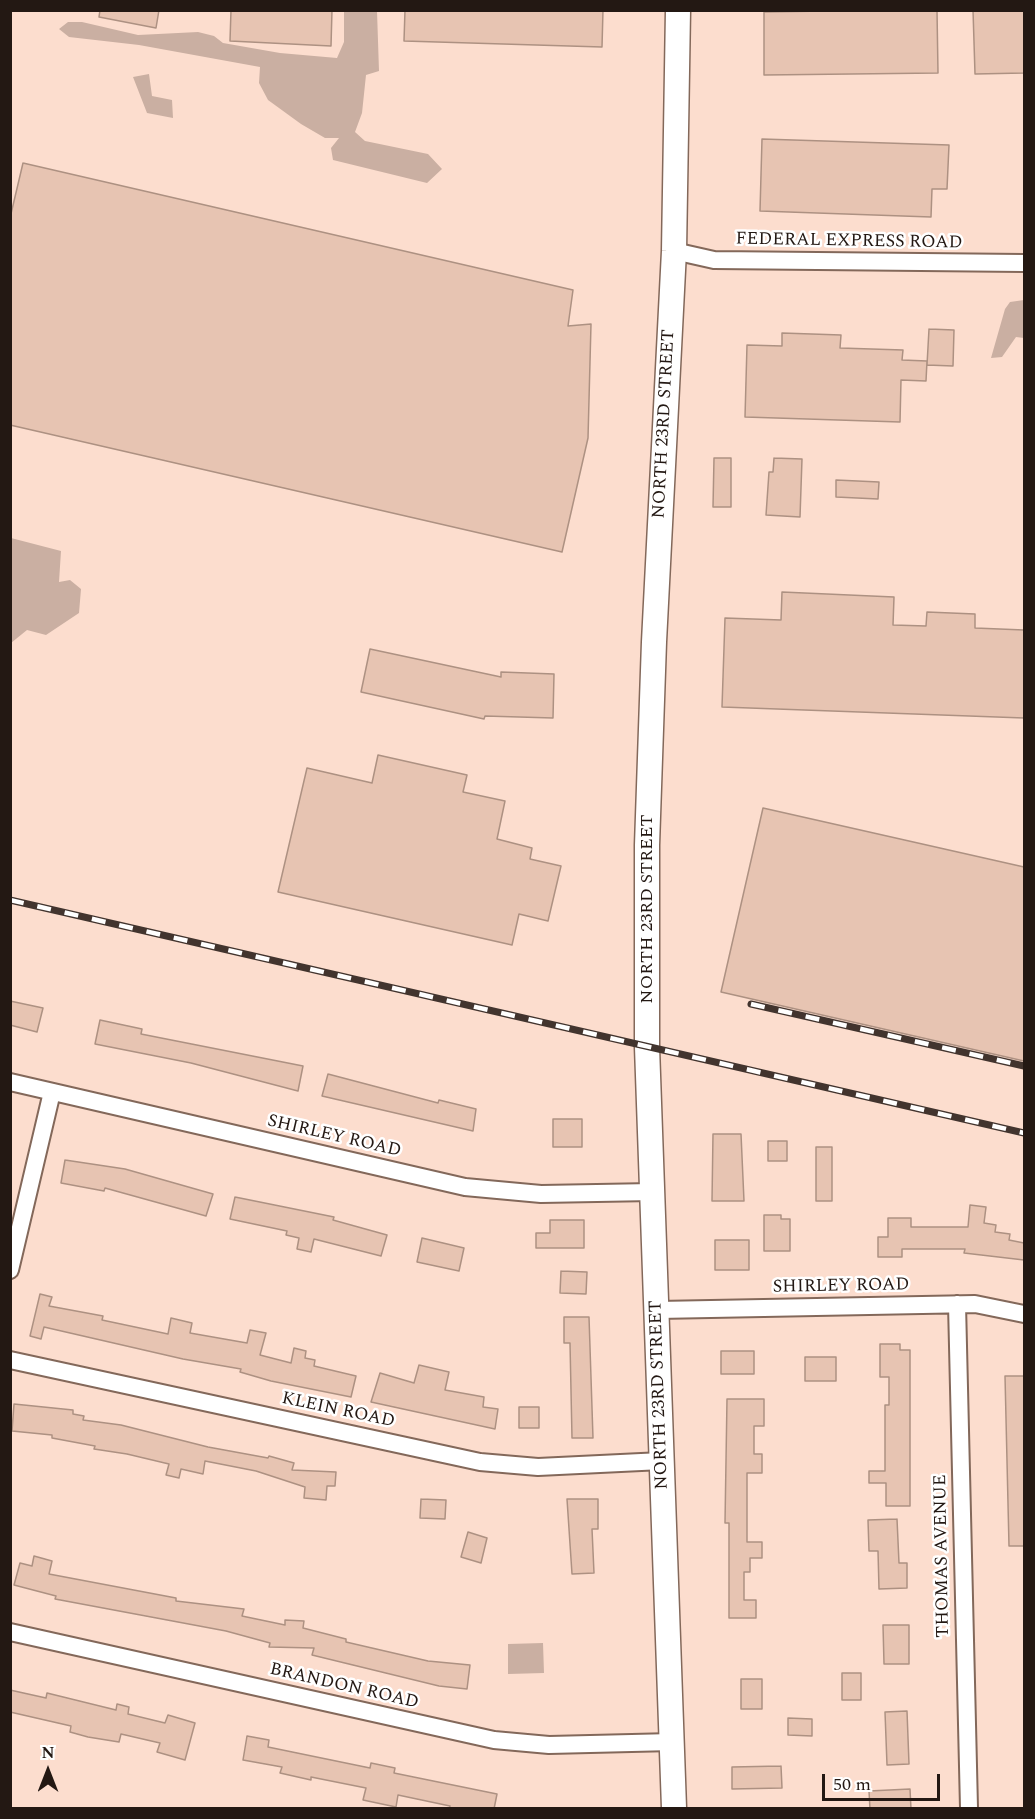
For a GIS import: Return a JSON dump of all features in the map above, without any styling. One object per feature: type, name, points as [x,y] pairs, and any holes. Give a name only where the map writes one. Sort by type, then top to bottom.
[{"type":"main road","name":"NORTH 23RD STREET","points":[[674,1809],[647,1047],[647,845],[654,642],[674,251],[678,10]]},
{"type":"street","name":"FEDERAL EXPRESS ROAD","points":[[674,251],[714,260],[1024,263]]},
{"type":"street","name":"SHIRLEY ROAD","points":[[10,1082],[465,1187],[540,1194],[653,1192]]},
{"type":"street","points":[[10,1270],[52,1092]]},
{"type":"street","name":"THOMAS AVENUE","points":[[957,1304],[969,1809]]},
{"type":"street","name":"SHIRLEY ROAD","points":[[658,1310],[975,1304],[1024,1314]]},
{"type":"street","name":"KLEIN ROAD","points":[[10,1360],[480,1462],[538,1467],[662,1461]]},
{"type":"street","name":"BRANDON ROAD","points":[[10,1632],[494,1740],[549,1744],[673,1742]]},
{"type":"shaded area","points":[[344,11],[377,11],[379,71],[366,75],[362,113],[355,132],[365,141],[428,154],[442,169],[427,183],[333,160],[331,148],[339,138],[325,138],[268,100],[259,83],[260,67],[139,45],[69,37],[59,29],[68,22],[82,22],[138,35],[198,32],[214,36],[223,43],[280,53],[337,58],[344,42]]},
{"type":"shaded area","points":[[149,74],[152,96],[172,100],[173,118],[147,113],[133,77]]},
{"type":"shaded area","points":[[1024,300],[1024,338],[1016,337],[1002,357],[991,358],[1005,309],[1010,302]]},
{"type":"shaded area","points":[[11,538],[61,551],[59,582],[70,580],[81,589],[79,613],[46,635],[27,630],[11,643]]},
{"type":"shaded area","points":[[543,1643],[544,1673],[508,1674],[508,1644]]},
{"type":"building","points":[[100,10],[159,10],[156,28],[99,17]]},
{"type":"building","points":[[231,10],[332,10],[331,46],[230,41]]},
{"type":"building","points":[[405,10],[603,10],[602,47],[404,41]]},
{"type":"building","points":[[937,10],[938,73],[764,75],[764,12]]},
{"type":"building","points":[[973,10],[1024,10],[1024,73],[975,74]]},
{"type":"building","points":[[762,139],[949,145],[947,189],[932,189],[931,217],[760,211]]},
{"type":"building","points":[[23,163],[573,290],[568,326],[591,324],[588,438],[562,552],[10,425],[10,218]]},
{"type":"building","points":[[929,329],[954,330],[953,366],[927,365]]},
{"type":"building","points":[[782,333],[841,335],[840,348],[903,350],[902,360],[927,361],[926,381],[901,380],[900,422],[745,417],[747,345],[782,346]]},
{"type":"building","points":[[714,458],[731,458],[731,507],[713,507]]},
{"type":"building","points":[[774,458],[802,459],[800,517],[766,515],[769,472],[773,472]]},
{"type":"building","points":[[836,480],[879,482],[878,499],[836,497]]},
{"type":"building","points":[[782,592],[894,597],[893,625],[926,626],[927,612],[975,614],[975,628],[1024,630],[1024,718],[722,707],[725,618],[781,620]]},
{"type":"building","points":[[370,649],[501,677],[501,672],[554,674],[553,718],[485,716],[484,719],[361,692]]},
{"type":"building","points":[[378,755],[467,775],[463,792],[505,801],[497,839],[532,848],[530,859],[561,866],[548,921],[519,914],[512,945],[278,892],[307,768],[372,783]]},
{"type":"building","points":[[763,808],[1024,867],[1024,1061],[721,992]]},
{"type":"building","points":[[10,1001],[43,1008],[37,1032],[10,1025]]},
{"type":"building","points":[[100,1020],[142,1029],[141,1034],[303,1066],[298,1091],[191,1063],[95,1044]]},
{"type":"building","points":[[328,1074],[438,1103],[439,1100],[476,1109],[473,1131],[322,1096]]},
{"type":"building","points":[[553,1119],[582,1119],[582,1147],[553,1147]]},
{"type":"building","points":[[713,1134],[741,1134],[744,1201],[712,1201]]},
{"type":"building","points":[[768,1141],[787,1141],[787,1161],[768,1161]]},
{"type":"building","points":[[816,1147],[832,1147],[832,1201],[816,1201]]},
{"type":"building","points":[[65,1160],[125,1169],[213,1194],[206,1216],[105,1188],[104,1191],[61,1183]]},
{"type":"building","points":[[235,1197],[334,1217],[333,1220],[387,1235],[381,1256],[314,1239],[311,1252],[297,1249],[299,1238],[286,1235],[287,1231],[230,1219]]},
{"type":"building","points":[[970,1205],[986,1207],[984,1223],[996,1225],[995,1232],[1010,1234],[1009,1240],[1024,1243],[1024,1260],[964,1253],[965,1249],[902,1249],[902,1257],[878,1257],[878,1237],[888,1237],[888,1218],[911,1218],[911,1227],[968,1227]]},
{"type":"building","points":[[764,1215],[781,1215],[781,1219],[790,1219],[790,1251],[764,1251]]},
{"type":"building","points":[[550,1220],[584,1220],[584,1248],[536,1248],[536,1233],[550,1233]]},
{"type":"building","points":[[422,1238],[464,1248],[459,1271],[417,1262]]},
{"type":"building","points":[[715,1240],[749,1240],[749,1270],[715,1270]]},
{"type":"building","points":[[561,1271],[587,1272],[586,1294],[560,1293]]},
{"type":"building","points":[[40,1294],[52,1297],[49,1306],[103,1316],[102,1320],[168,1334],[171,1318],[192,1323],[190,1333],[247,1343],[250,1330],[266,1333],[260,1355],[291,1363],[294,1348],[306,1351],[305,1358],[315,1360],[314,1366],[356,1376],[351,1397],[271,1381],[240,1372],[241,1369],[183,1359],[44,1327],[41,1339],[30,1336]]},
{"type":"building","points":[[564,1317],[589,1317],[593,1438],[572,1438],[570,1343],[564,1343]]},
{"type":"building","points":[[880,1344],[900,1344],[900,1350],[910,1350],[910,1506],[886,1506],[886,1483],[869,1483],[869,1471],[885,1471],[885,1405],[889,1405],[889,1377],[880,1377]]},
{"type":"building","points":[[721,1351],[754,1351],[754,1374],[721,1374]]},
{"type":"building","points":[[805,1357],[836,1357],[836,1381],[805,1381]]},
{"type":"building","points":[[419,1365],[449,1372],[445,1390],[484,1397],[483,1407],[498,1409],[495,1429],[371,1402],[380,1373],[414,1383]]},
{"type":"building","points":[[1005,1376],[1024,1376],[1024,1546],[1009,1546]]},
{"type":"building","points":[[727,1399],[764,1399],[764,1426],[754,1426],[754,1454],[762,1454],[762,1473],[747,1473],[747,1542],[762,1542],[762,1558],[750,1558],[750,1572],[744,1572],[744,1600],[756,1600],[756,1618],[729,1618],[729,1523],[725,1523]]},
{"type":"building","points":[[14,1404],[73,1410],[73,1414],[84,1416],[83,1420],[121,1425],[208,1447],[268,1458],[269,1456],[294,1463],[292,1470],[336,1472],[335,1486],[327,1486],[326,1500],[304,1498],[305,1487],[256,1471],[205,1461],[203,1474],[181,1469],[179,1478],[166,1475],[169,1464],[94,1449],[95,1446],[52,1438],[52,1435],[12,1431]]},
{"type":"building","points":[[519,1407],[539,1407],[539,1428],[519,1428]]},
{"type":"building","points":[[421,1499],[446,1500],[445,1519],[420,1518]]},
{"type":"building","points":[[567,1499],[598,1499],[598,1529],[592,1529],[594,1573],[572,1574]]},
{"type":"building","points":[[897,1519],[899,1563],[907,1563],[907,1588],[879,1589],[878,1551],[869,1551],[868,1520]]},
{"type":"building","points":[[468,1532],[487,1538],[481,1563],[461,1557]]},
{"type":"building","points":[[34,1556],[52,1561],[49,1574],[176,1598],[176,1601],[244,1609],[242,1616],[285,1625],[285,1620],[304,1621],[303,1628],[346,1639],[346,1642],[428,1661],[470,1665],[467,1689],[439,1686],[312,1655],[314,1648],[269,1647],[270,1643],[226,1631],[55,1599],[56,1596],[14,1585],[20,1563],[32,1566]]},
{"type":"building","points":[[883,1625],[909,1625],[909,1664],[884,1664]]},
{"type":"building","points":[[842,1673],[861,1673],[861,1700],[842,1700]]},
{"type":"building","points":[[741,1679],[762,1679],[762,1709],[741,1709]]},
{"type":"building","points":[[10,1690],[46,1698],[47,1693],[116,1710],[117,1704],[129,1707],[128,1714],[165,1723],[168,1715],[195,1723],[185,1760],[157,1752],[160,1743],[121,1734],[119,1742],[88,1737],[70,1732],[71,1726],[10,1712]]},
{"type":"building","points":[[907,1711],[909,1764],[887,1765],[885,1712]]},
{"type":"building","points":[[788,1718],[812,1719],[812,1736],[788,1735]]},
{"type":"building","points":[[247,1736],[269,1740],[268,1747],[370,1768],[371,1763],[395,1768],[394,1773],[497,1794],[494,1809],[449,1809],[450,1806],[398,1795],[396,1807],[363,1800],[366,1788],[280,1773],[282,1767],[243,1760]]},
{"type":"building","points":[[781,1766],[782,1788],[732,1789],[732,1767]]},
{"type":"building","points":[[910,1789],[911,1809],[870,1809],[869,1791]]},
{"type":"railway","points":[[10,900],[1024,1133]]},
{"type":"railway","points":[[751,1004],[1024,1066]]}]
